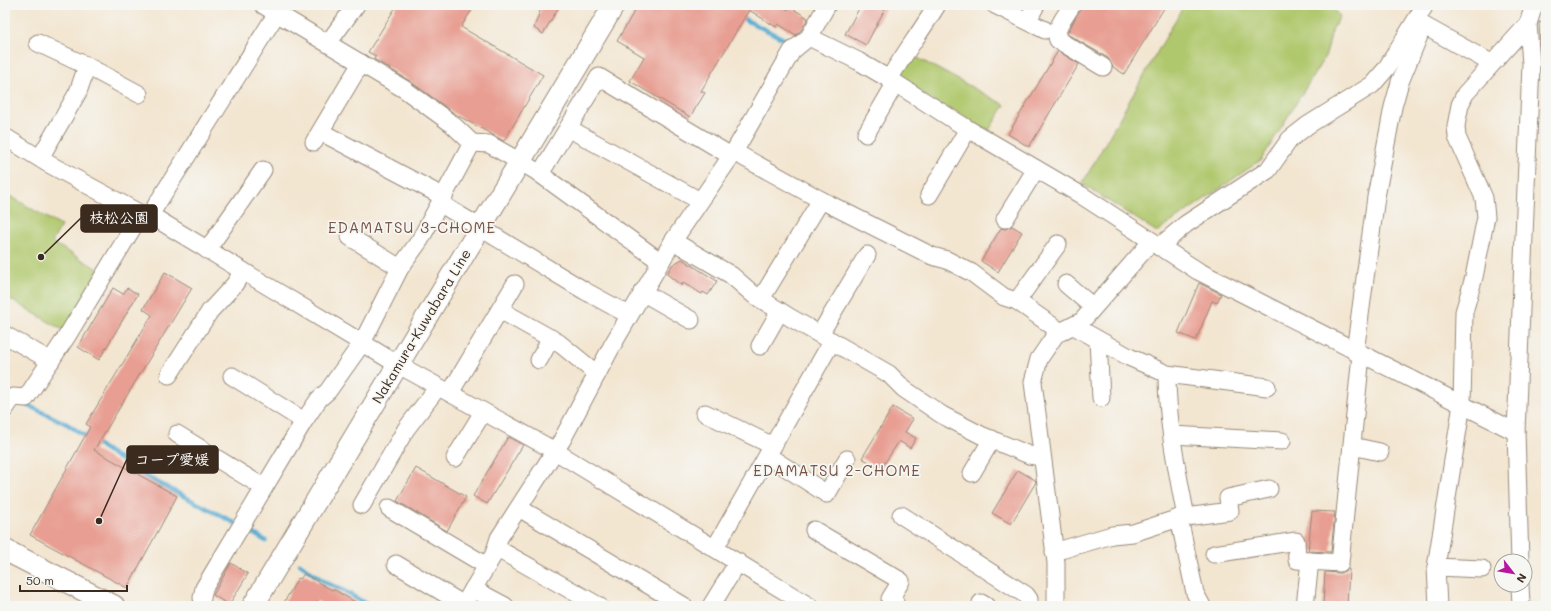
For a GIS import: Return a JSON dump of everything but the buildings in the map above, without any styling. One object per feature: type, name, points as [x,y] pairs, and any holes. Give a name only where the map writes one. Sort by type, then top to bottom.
[{"type":"street","points":[[328,43],[356,5]]},
{"type":"street","name":"Nakamura-Kuwabara Line","points":[[253,606],[614,5]]},
{"type":"street","points":[[866,134],[906,51],[915,41],[937,5]]},
{"type":"street","points":[[1028,20],[1036,5]]},
{"type":"street","points":[[1072,5],[1057,31],[1056,36],[1058,40],[1103,67]]},
{"type":"street","points":[[1056,606],[1054,552],[1035,408],[1033,382],[1039,359],[1056,334],[1082,320],[1155,244],[1268,170],[1290,139],[1302,129],[1328,111],[1353,98],[1372,85],[1386,69],[1418,22],[1425,5]]},
{"type":"street","points":[[1520,553],[1516,432],[1531,64],[1528,24],[1534,5]]},
{"type":"street","points":[[1541,5],[1546,6]]},
{"type":"street","points":[[1003,6],[1045,30]]},
{"type":"street","points":[[5,409],[13,396],[26,398],[51,362],[146,215],[274,8],[404,89],[452,124],[472,143],[490,144],[540,174],[661,262]]},
{"type":"street","points":[[396,564],[464,605],[487,566],[499,538],[555,451],[642,292],[673,241],[732,154],[792,51],[809,37],[820,8]]},
{"type":"street","points":[[1418,22],[1491,64]]},
{"type":"street","points":[[1214,554],[1296,541],[1298,560],[1340,563],[1352,446],[1358,353],[1376,197],[1393,107],[1400,82],[1420,31],[1418,22]]},
{"type":"street","points":[[1438,606],[1436,567],[1462,404],[1464,312],[1481,249],[1486,206],[1462,151],[1457,137],[1456,126],[1460,105],[1465,94],[1528,24]]},
{"type":"street","points":[[809,37],[858,61],[968,129],[1081,195],[1198,271],[1516,432]]},
{"type":"street","points":[[38,44],[87,66],[139,94]]},
{"type":"street","points":[[361,63],[318,137],[442,200],[480,226],[585,291],[629,315]]},
{"type":"street","points":[[40,158],[78,92],[87,66]]},
{"type":"street","points":[[540,174],[599,77],[732,154],[932,256],[972,273],[1004,297],[1017,302],[1067,329],[1098,340],[1129,357],[1167,374],[1267,387]]},
{"type":"street","points":[[568,128],[700,201]]},
{"type":"street","points":[[929,195],[968,129]]},
{"type":"street","points":[[5,137],[40,158],[208,250],[397,364],[555,451],[738,562],[805,605]]},
{"type":"street","points":[[202,598],[204,588],[263,487],[304,421],[319,399],[328,392],[362,343],[400,268],[420,240],[472,143]]},
{"type":"street","points":[[1005,219],[1036,169]]},
{"type":"street","points":[[208,250],[263,170]]},
{"type":"street","points":[[761,299],[821,200]]},
{"type":"street","points":[[350,238],[400,268]]},
{"type":"street","points":[[673,241],[731,275],[761,299],[780,311],[889,374],[904,389],[942,415],[980,435],[1029,455],[1042,457]]},
{"type":"street","points":[[1017,302],[1058,244]]},
{"type":"street","points":[[715,548],[770,451],[867,255]]},
{"type":"street","points":[[169,375],[210,311],[234,285],[243,271]]},
{"type":"street","points":[[362,505],[406,429],[444,390],[500,310],[515,284]]},
{"type":"street","points":[[1066,284],[1093,307]]},
{"type":"street","points":[[642,292],[691,320]]},
{"type":"street","points":[[500,310],[560,343],[597,374]]},
{"type":"street","points":[[760,346],[780,311]]},
{"type":"street","points":[[5,335],[51,362]]},
{"type":"street","points":[[539,360],[551,338]]},
{"type":"street","points":[[1098,340],[1101,398]]},
{"type":"street","points":[[1167,374],[1172,435],[1183,518],[1195,593],[1202,606]]},
{"type":"street","points":[[232,376],[304,421]]},
{"type":"street","points":[[455,458],[483,412]]},
{"type":"street","points":[[705,413],[770,451],[827,494],[847,459]]},
{"type":"street","points":[[177,434],[263,487]]},
{"type":"street","points":[[1172,435],[1282,441]]},
{"type":"street","points":[[972,473],[992,439]]},
{"type":"street","points":[[1352,446],[1380,452]]},
{"type":"street","points":[[1054,552],[1112,535],[1133,533],[1183,518],[1230,511],[1228,498],[1269,489]]},
{"type":"street","points":[[389,508],[487,566]]},
{"type":"street","points":[[518,508],[684,606]]},
{"type":"street","points":[[901,515],[1026,595],[1029,599],[1028,606]]},
{"type":"street","points":[[814,530],[901,581],[890,599],[895,602],[893,606]]},
{"type":"street","points":[[496,548],[599,606]]},
{"type":"street","points":[[5,550],[114,606]]},
{"type":"street","points":[[711,606],[738,562]]},
{"type":"street","points":[[1305,606],[1310,562]]},
{"type":"street","points":[[1436,567],[1482,568]]},
{"type":"street","points":[[473,589],[505,606]]},
{"type":"street","points":[[1520,593],[1521,606]]},
{"type":"green space","points":[[1184,5],[1329,5],[1340,16],[1332,30],[1326,55],[1261,160],[1157,232],[1082,184]]},
{"type":"green space","points":[[910,54],[1005,105],[986,135],[896,77]]},
{"type":"green space","points":[[5,193],[61,226],[52,242],[101,271],[66,332],[5,296]]},
{"type":"waterway","points":[[740,17],[794,44]]},
{"type":"waterway","points":[[25,404],[67,424],[145,476],[235,523]]},
{"type":"waterway","points":[[246,529],[266,541]]},
{"type":"waterway","points":[[300,564],[325,582],[348,593],[369,606]]},
{"type":"place","name":"枝松公園","points":[[41,257]]},
{"type":"place","name":"コープ愛媛","points":[[99,521]]},
{"type":"district","name":"EDAMATSU 3-CHOME","points":[[412,227]]},
{"type":"district","name":"EDAMATSU 2-CHOME","points":[[837,470]]}]
